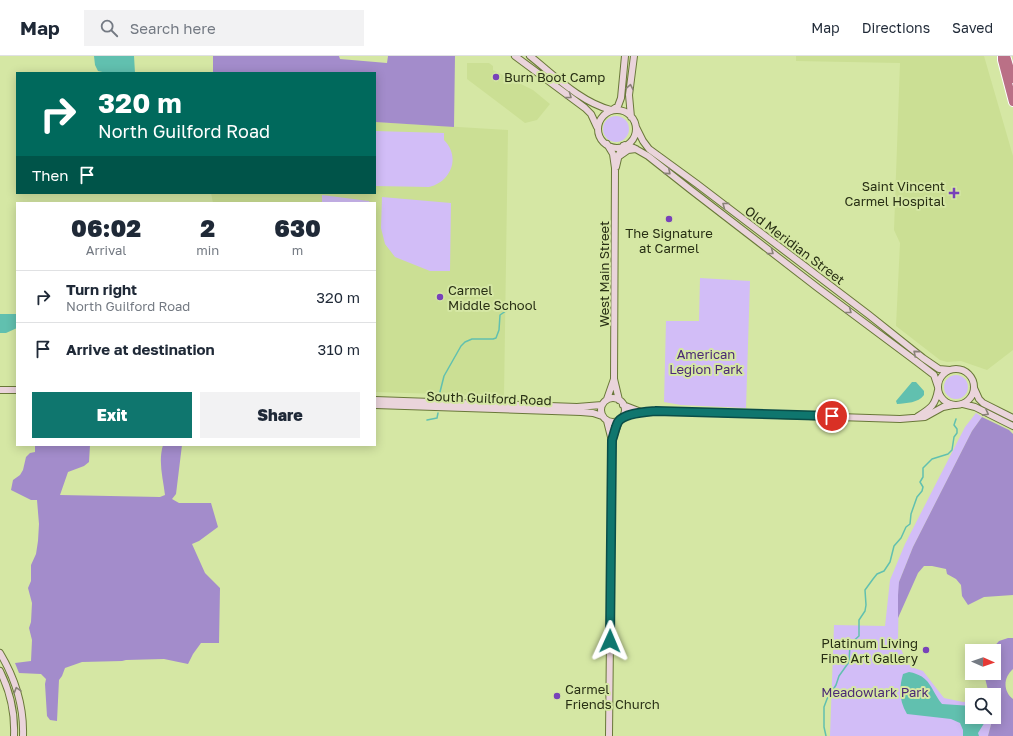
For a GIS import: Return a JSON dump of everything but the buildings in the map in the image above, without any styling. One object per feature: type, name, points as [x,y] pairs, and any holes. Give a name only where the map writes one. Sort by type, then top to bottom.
[{"type":"highway","points":[[1002,56],[1013,102]]},
{"type":"highway","points":[[1006,56],[1013,78]]},
{"type":"main road","points":[[515,56],[586,108],[592,116],[602,140],[615,147],[624,146],[631,142],[634,138],[636,127],[631,117],[629,95],[634,56]]},
{"type":"main road","points":[[530,56],[583,98],[597,106],[624,112],[631,117]]},
{"type":"main road","points":[[598,131],[599,120],[603,114],[618,106],[621,96],[625,56]]},
{"type":"main road","points":[[597,106],[609,107],[619,101]]},
{"type":"main road","name":"Old Meridian Street","points":[[636,127],[649,149],[697,184],[934,366],[941,369],[950,370]]},
{"type":"main road","name":"West Main Street","points":[[607,144],[613,154],[615,168],[614,379],[621,403]]},
{"type":"main road","name":"Old Meridian Street","points":[[624,146],[637,149],[648,156],[818,288],[931,373],[936,378],[938,387]]},
{"type":"main road","name":"West Main Street","points":[[615,168],[618,157],[624,146]]},
{"type":"main road","points":[[618,157],[628,150],[637,149]]},
{"type":"main road","points":[[818,288],[823,280]]},
{"type":"main road","points":[[879,334],[888,336],[899,342],[902,341]]},
{"type":"main road","points":[[918,417],[933,406],[939,381],[943,375],[950,370],[960,370],[968,373],[973,380],[974,388],[979,399],[983,403],[1013,418]]},
{"type":"main road","name":"West Main Street","points":[[607,400],[614,379]]},
{"type":"main road","points":[[938,387],[942,398],[946,402],[953,405]]},
{"type":"main road","points":[[963,404],[971,398],[974,388]]},
{"type":"main road","points":[[0,390],[16,390]]},
{"type":"main road","points":[[609,736],[612,440],[607,421],[602,416],[601,408],[607,400],[614,398],[621,403],[641,412]]},
{"type":"main road","name":"South Guilford Road","points":[[376,400],[577,407],[602,405]]},
{"type":"main road","points":[[612,440],[625,411],[621,403]]},
{"type":"main road","points":[[607,421],[613,422],[641,412],[656,411],[889,419],[925,417],[944,407],[963,404],[978,408],[1013,426]]},
{"type":"main road","name":"South Guilford Road","points":[[376,405],[581,412],[593,413],[602,416]]},
{"type":"main road","points":[[0,653],[10,671],[16,690],[22,715],[23,736]]},
{"type":"main road","points":[[0,671],[11,702],[14,736]]},
{"type":"shaded area","points":[[213,56],[339,56],[340,59],[387,63],[388,56],[455,56],[454,127],[376,122],[376,72],[213,72]]},
{"type":"shaded area","name":"Saint Vincent Carmel Hospital","points":[[796,56],[984,56],[1013,156],[1013,350],[987,370],[961,361],[947,362],[940,360],[896,326],[900,243],[894,230],[900,63],[796,61]]},
{"type":"shaded area","points":[[467,63],[489,63],[493,66],[493,70],[533,90],[550,104],[537,120],[525,123],[467,79]]},
{"type":"shaded area","name":"Carmel Middle School","points":[[376,122],[508,130],[504,396],[376,392],[376,202],[213,202],[211,194],[376,194]]},
{"type":"shaded area","points":[[982,417],[1009,430],[1013,434],[1013,595],[984,597],[968,605],[962,596],[961,585],[956,579],[947,574],[946,569],[924,566],[918,573],[898,618],[899,582],[913,547],[972,431]]},
{"type":"shaded area","points":[[35,446],[90,446],[89,462],[84,466],[68,472],[60,495],[160,497],[165,495],[161,464],[163,446],[182,446],[176,494],[172,499],[179,503],[211,503],[218,527],[199,541],[192,544],[205,573],[220,588],[219,643],[201,643],[188,664],[164,659],[126,660],[82,662],[65,668],[59,680],[57,721],[50,720],[47,716],[46,679],[41,674],[19,673],[15,663],[31,661],[32,640],[29,628],[31,622],[32,603],[28,588],[31,581],[31,565],[36,554],[39,524],[37,500],[31,500],[11,490],[13,480],[20,475],[23,470],[26,457],[30,453],[35,452]]},
{"type":"shaded area","points":[[1013,638],[1013,669],[1007,676],[1006,688],[1007,692],[1013,699],[1013,736],[988,736],[991,724],[1001,724],[1001,688],[988,688],[986,680],[1001,680],[1001,644],[996,644],[999,641]]},
{"type":"green space","points":[[616,116],[625,120],[629,129],[625,138],[616,142],[607,138],[603,129],[607,120]]},
{"type":"green space","points":[[376,131],[444,133],[444,140],[452,154],[453,161],[448,174],[443,180],[429,187],[376,186]]},
{"type":"green space","points":[[322,195],[370,202],[322,202]]},
{"type":"green space","points":[[382,197],[451,203],[450,271],[430,271],[395,257],[385,244],[381,228]]},
{"type":"green space","name":"American Legion Park","points":[[700,278],[750,281],[746,408],[681,405],[664,402],[666,321],[699,321]]},
{"type":"green space","points":[[956,375],[964,379],[968,387],[964,395],[956,399],[948,395],[944,387],[948,379]]},
{"type":"green space","name":"Meadowlark Park","points":[[976,413],[982,417],[972,431],[913,547],[899,582],[898,641],[905,659],[911,667],[923,671],[944,698],[965,702],[965,724],[991,724],[988,736],[830,736],[834,625],[885,626],[890,580],[905,544],[965,427]]},
{"type":"water","points":[[94,56],[134,56],[135,72],[102,72],[98,71],[95,65]]},
{"type":"water","points":[[0,314],[16,314],[16,328],[6,333],[0,333]]},
{"type":"water","points":[[912,382],[916,382],[924,391],[922,398],[908,403],[897,404],[896,401]]},
{"type":"water","points":[[909,672],[926,680],[942,704],[965,706],[965,724],[984,724],[978,733],[979,736],[963,736],[963,730],[960,723],[951,719],[907,714],[902,704],[900,689],[903,674]]},
{"type":"waterway","points":[[440,392],[444,376],[461,346],[465,342],[472,339],[496,338],[499,330],[500,315],[510,308]]},
{"type":"waterway","points":[[427,420],[437,418],[438,413]]},
{"type":"waterway","points":[[826,736],[824,727],[824,707],[836,685],[839,676],[849,662],[850,644],[859,636],[859,620],[865,611],[866,605],[865,590],[877,574],[884,571],[890,562],[894,546],[901,538],[906,527],[910,524],[911,514],[917,497],[922,491],[923,487],[920,482],[923,477],[923,468],[932,459],[948,454],[952,450],[954,437],[957,433],[957,429],[954,425],[956,419]]},
{"type":"place","name":"Burn Boot Camp","points":[[496,77]]},
{"type":"place","name":"Saint Vincent Carmel Hospital","points":[[954,193]]},
{"type":"place","name":"The Signature at Carmel","points":[[669,219]]},
{"type":"place","name":"Carmel Middle School","points":[[440,297]]},
{"type":"place","name":"Platinum Living Fine Art Gallery","points":[[926,650]]},
{"type":"place","name":"Carmel Friends Church","points":[[557,696]]},
{"type":"route","points":[[610,641],[612,440],[614,431],[622,417],[641,412],[656,411],[832,416]]}]
